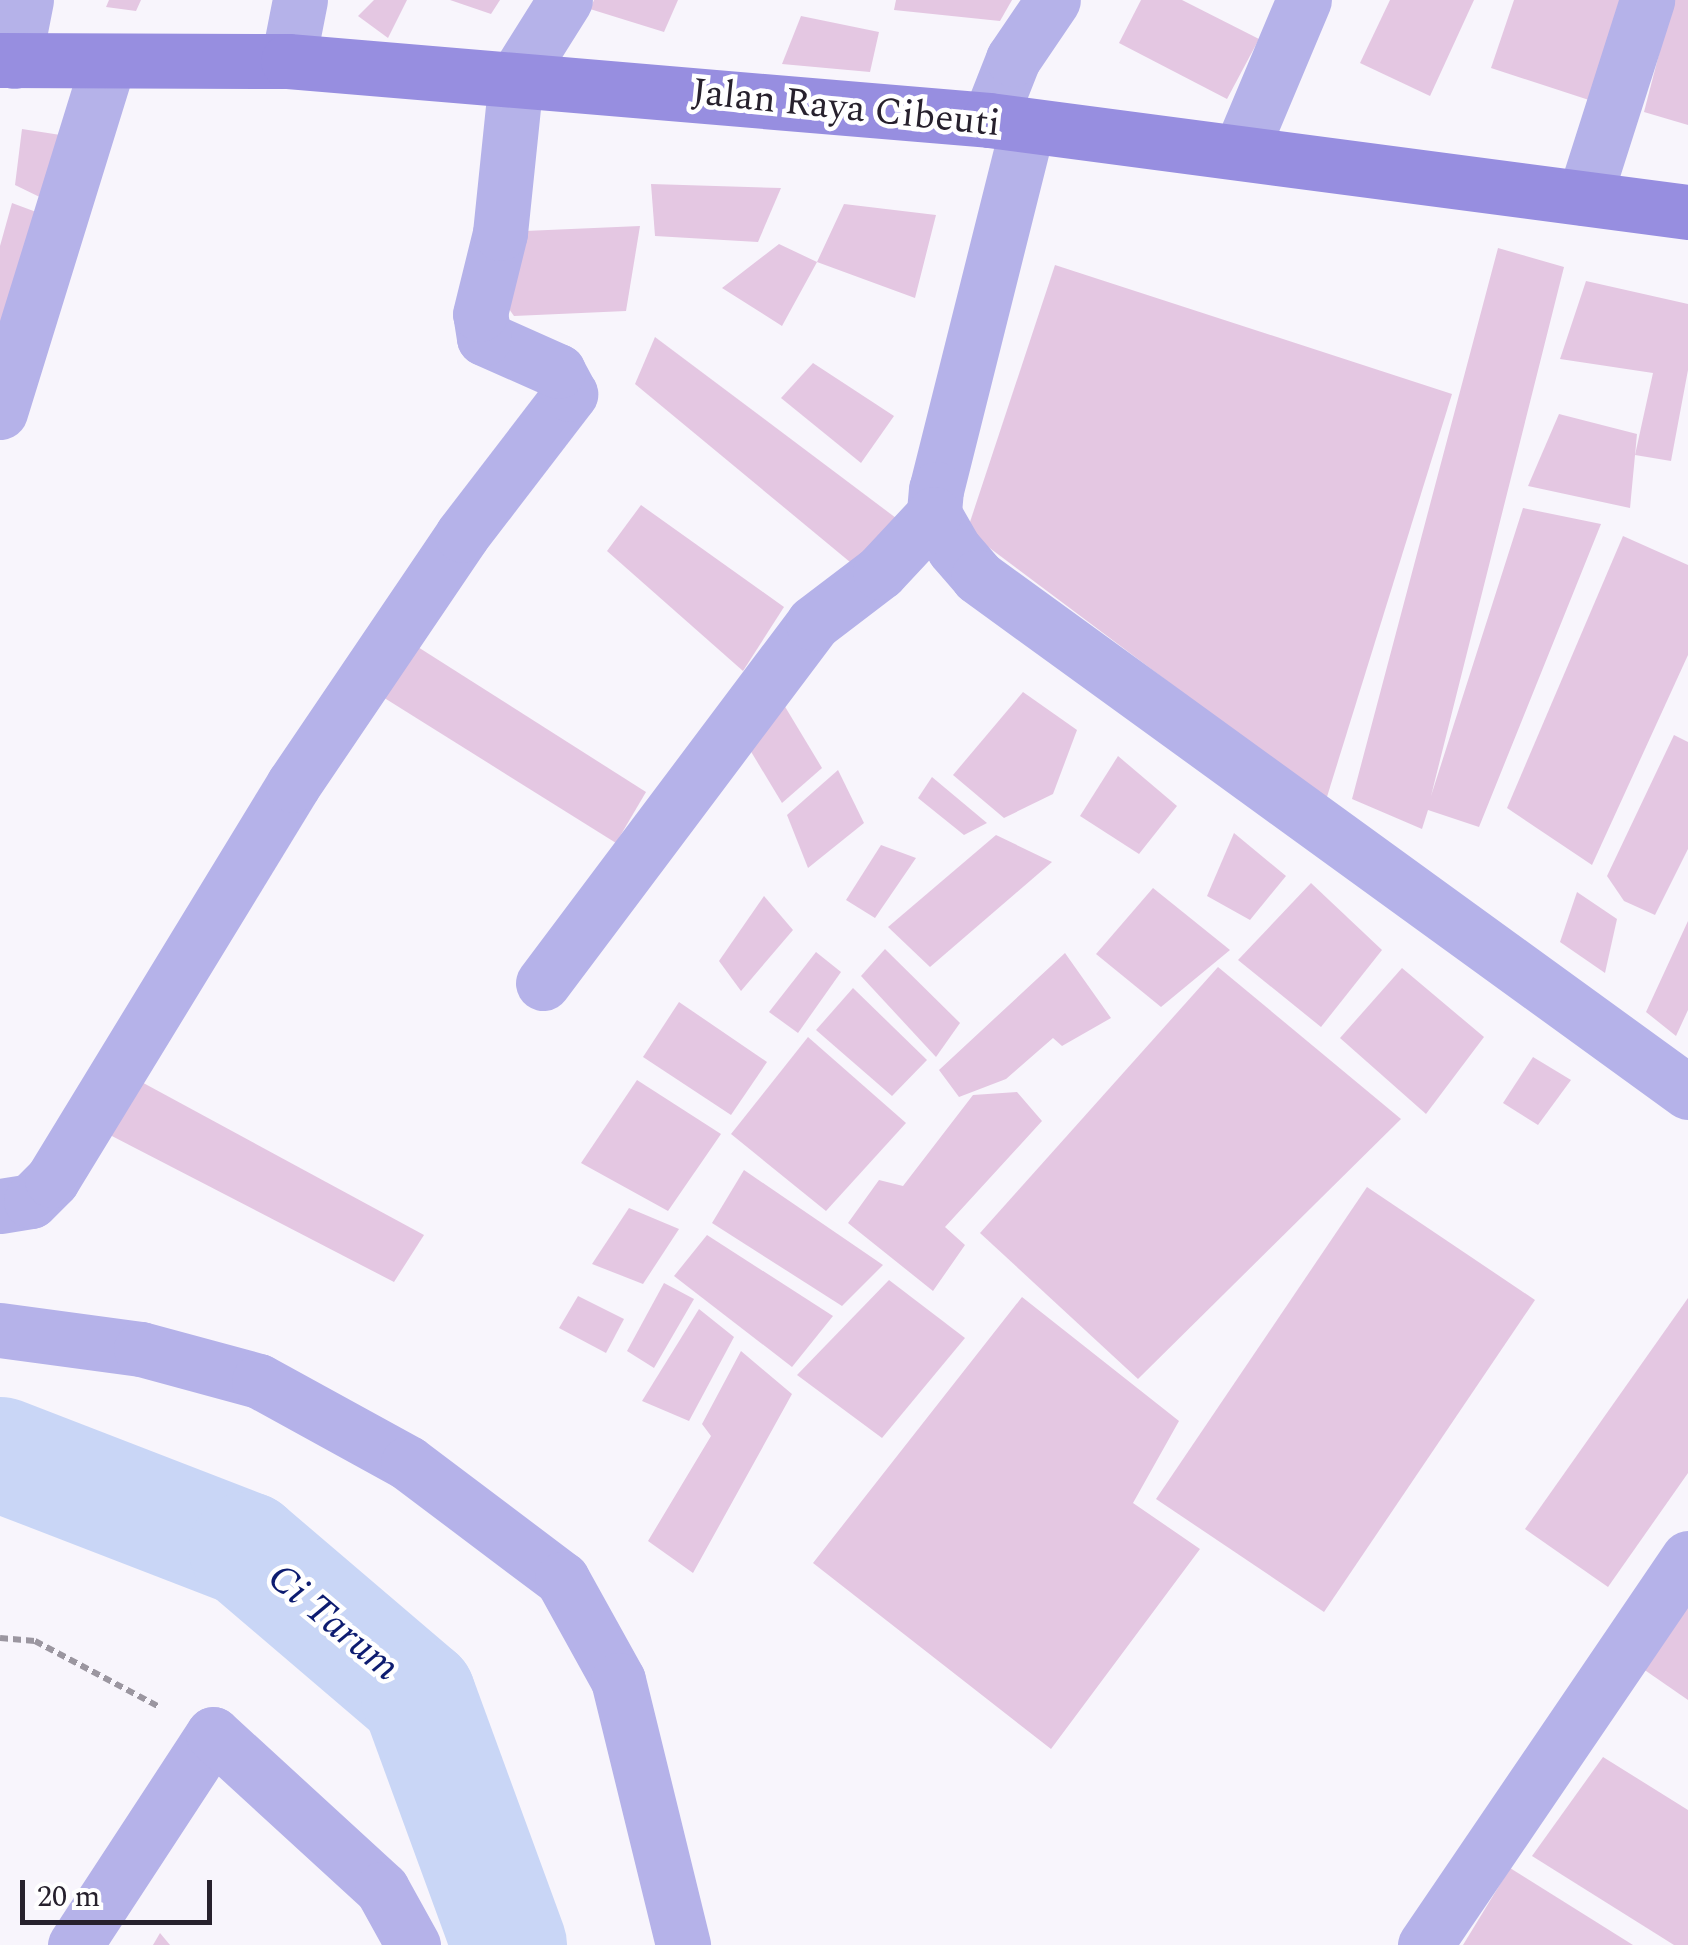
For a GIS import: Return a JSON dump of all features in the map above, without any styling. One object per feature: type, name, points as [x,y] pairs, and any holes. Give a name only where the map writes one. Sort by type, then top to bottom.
[{"type":"main road","name":"Jalan Raya Cibeuti","points":[[7,60],[288,62],[516,78],[1008,124],[1688,212]]},
{"type":"street","points":[[7,60],[26,0]]},
{"type":"street","points":[[288,62],[300,0]]},
{"type":"street","points":[[0,1206],[31,1200],[52,1180],[293,785],[462,535],[570,394],[558,372],[501,351],[481,328],[500,233],[516,78],[565,0]]},
{"type":"street","points":[[542,983],[814,623],[880,572],[934,514],[1008,124],[1013,59],[1053,0]]},
{"type":"street","points":[[1240,152],[1304,0]]},
{"type":"street","points":[[1584,198],[1646,0]]},
{"type":"street","points":[[0,412],[108,63]]},
{"type":"street","points":[[934,514],[978,576],[1688,1092]]},
{"type":"street","points":[[0,1330],[141,1349],[258,1381],[408,1463],[562,1579],[618,1680],[682,1945]]},
{"type":"street","points":[[1425,1945],[1688,1558]]},
{"type":"street","points":[[75,1945],[213,1734],[382,1889],[413,1945]]},
{"type":"path","points":[[0,1638],[35,1641],[213,1734]]},
{"type":"building","points":[[109,0],[141,0],[136,11],[106,7]]},
{"type":"building","points":[[374,0],[407,0],[388,38],[358,16]]},
{"type":"building","points":[[450,0],[500,0],[491,14]]},
{"type":"building","points":[[594,0],[678,0],[664,32],[590,9]]},
{"type":"building","points":[[896,0],[1012,0],[1000,21],[894,10]]},
{"type":"building","points":[[1141,0],[1182,0],[1259,39],[1227,99],[1119,43]]},
{"type":"building","points":[[1390,0],[1474,0],[1430,96],[1360,63]]},
{"type":"building","points":[[1514,0],[1623,0],[1589,100],[1491,68]]},
{"type":"building","points":[[1673,0],[1688,0],[1688,125],[1644,112]]},
{"type":"building","points":[[801,16],[879,32],[870,72],[782,64]]},
{"type":"building","points":[[22,129],[67,136],[52,203],[15,185]]},
{"type":"building","points":[[651,184],[781,188],[758,242],[655,236]]},
{"type":"building","points":[[12,203],[47,216],[0,339],[0,246]]},
{"type":"building","points":[[844,204],[936,215],[915,298],[817,262]]},
{"type":"building","points":[[640,226],[626,311],[514,316],[507,306],[525,231]]},
{"type":"building","points":[[779,244],[817,262],[782,326],[722,288]]},
{"type":"building","points":[[1498,248],[1564,267],[1431,796],[1523,508],[1601,524],[1479,827],[1428,810],[1422,829],[1352,799]]},
{"type":"building","points":[[1055,265],[1452,394],[1326,800],[967,531]]},
{"type":"building","points":[[1586,281],[1688,304],[1688,370],[1671,461],[1635,455],[1653,373],[1560,359]]},
{"type":"building","points":[[655,337],[896,518],[856,567],[635,384]]},
{"type":"building","points":[[813,363],[894,416],[861,463],[781,398]]},
{"type":"building","points":[[1559,414],[1637,434],[1630,508],[1528,486]]},
{"type":"building","points":[[641,505],[784,607],[743,671],[607,551]]},
{"type":"building","points":[[1623,536],[1688,565],[1688,655],[1592,865],[1507,808]]},
{"type":"building","points":[[410,642],[646,792],[616,843],[378,694]]},
{"type":"building","points":[[1023,692],[1077,730],[1053,794],[1004,818],[953,775]]},
{"type":"building","points":[[781,700],[822,768],[782,803],[744,740]]},
{"type":"building","points":[[1674,735],[1688,742],[1688,849],[1655,915],[1624,901],[1607,876]]},
{"type":"building","points":[[1118,756],[1177,806],[1139,854],[1080,816]]},
{"type":"building","points":[[838,770],[864,823],[808,868],[787,815]]},
{"type":"building","points":[[932,777],[987,823],[964,835],[918,798]]},
{"type":"building","points":[[1234,833],[1286,876],[1250,920],[1207,896]]},
{"type":"building","points":[[996,835],[1052,862],[930,967],[888,927]]},
{"type":"building","points":[[881,845],[916,858],[875,918],[846,900]]},
{"type":"building","points":[[1311,883],[1382,950],[1321,1027],[1238,960]]},
{"type":"building","points":[[1153,888],[1230,950],[1161,1007],[1096,954]]},
{"type":"building","points":[[1577,892],[1617,919],[1605,973],[1560,942]]},
{"type":"building","points":[[764,896],[793,930],[741,991],[719,961]]},
{"type":"building","points":[[1688,921],[1688,1010],[1676,1036],[1646,1012]]},
{"type":"building","points":[[885,949],[960,1023],[936,1057],[861,976]]},
{"type":"building","points":[[816,952],[841,972],[798,1033],[769,1012]]},
{"type":"building","points":[[1065,953],[1111,1018],[1062,1046],[1053,1038],[1006,1079],[959,1097],[939,1070]]},
{"type":"building","points":[[1218,967],[1401,1119],[1138,1379],[980,1233]]},
{"type":"building","points":[[1402,968],[1484,1037],[1426,1114],[1340,1038]]},
{"type":"building","points":[[853,988],[927,1060],[892,1096],[816,1030]]},
{"type":"building","points":[[679,1002],[767,1062],[731,1115],[643,1057]]},
{"type":"building","points":[[808,1037],[906,1123],[826,1211],[731,1134]]},
{"type":"building","points":[[1533,1057],[1571,1080],[1538,1125],[1503,1103]]},
{"type":"building","points":[[136,1079],[424,1235],[394,1282],[108,1134]]},
{"type":"building","points":[[637,1080],[721,1134],[668,1211],[581,1163]]},
{"type":"building","points":[[1017,1092],[1042,1121],[945,1227],[965,1245],[933,1291],[848,1223],[879,1180],[903,1186],[973,1095]]},
{"type":"building","points":[[744,1170],[883,1265],[842,1306],[712,1223]]},
{"type":"building","points":[[1367,1187],[1535,1300],[1324,1612],[1156,1499]]},
{"type":"building","points":[[629,1208],[679,1229],[643,1284],[592,1264]]},
{"type":"building","points":[[707,1235],[833,1316],[792,1367],[674,1276]]},
{"type":"building","points":[[889,1280],[965,1338],[882,1438],[797,1375]]},
{"type":"building","points":[[664,1283],[694,1299],[654,1368],[627,1351]]},
{"type":"building","points":[[578,1296],[624,1319],[606,1353],[559,1328]]},
{"type":"building","points":[[1022,1297],[1179,1421],[1133,1503],[1200,1549],[1051,1749],[813,1563]]},
{"type":"building","points":[[1688,1298],[1688,1473],[1608,1587],[1525,1529]]},
{"type":"building","points":[[699,1309],[734,1337],[689,1421],[642,1401]]},
{"type":"building","points":[[741,1351],[792,1394],[693,1573],[648,1541],[711,1436],[702,1424]]},
{"type":"building","points":[[1688,1589],[1688,1700],[1636,1664]]},
{"type":"building","points":[[1603,1757],[1688,1810],[1688,1945],[1674,1945],[1532,1856]]},
{"type":"building","points":[[1510,1868],[1633,1945],[1463,1945]]},
{"type":"building","points":[[160,1933],[170,1945],[153,1945]]},
{"type":"waterway","name":"Ci Tarum","points":[[0,1454],[246,1549],[418,1696],[509,1945]]}]
